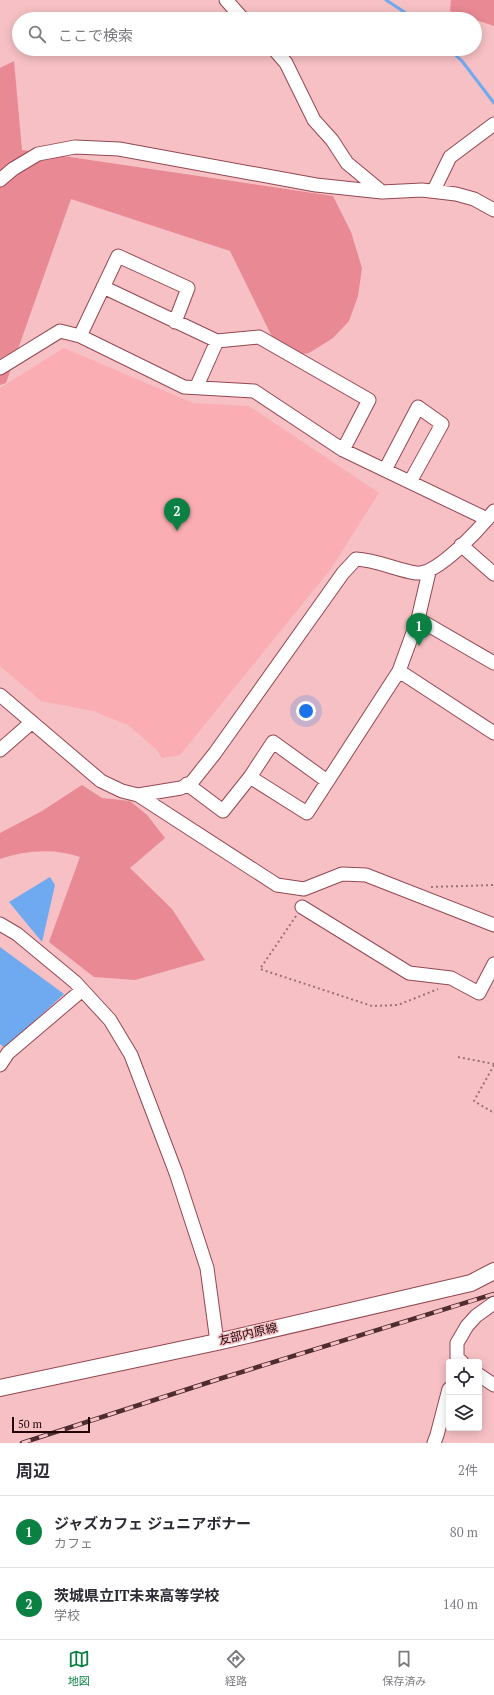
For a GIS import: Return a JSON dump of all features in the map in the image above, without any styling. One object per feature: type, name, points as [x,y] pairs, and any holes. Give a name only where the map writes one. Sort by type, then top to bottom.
[{"type":"main road","name":"友部内原線","points":[[0,1388],[216,1342],[471,1283],[494,1272]]},
{"type":"street","points":[[226,0],[237,12]]},
{"type":"street","points":[[280,56],[286,63],[314,120],[332,140],[347,163],[382,192]]},
{"type":"street","points":[[434,190],[450,157],[494,124]]},
{"type":"street","points":[[0,180],[13,169],[38,154],[75,147],[119,149],[316,185],[382,192],[434,190],[474,199],[494,210]]},
{"type":"street","points":[[80,336],[118,256],[188,288],[175,322]]},
{"type":"street","points":[[102,287],[217,341],[259,337],[369,400],[343,450]]},
{"type":"street","points":[[0,368],[60,331],[80,336],[184,387],[197,386],[254,391],[343,450],[410,482],[490,515],[441,564],[429,572],[418,574],[367,560],[356,559],[343,573],[215,753],[192,782],[181,788],[138,795]]},
{"type":"street","points":[[197,386],[217,341]]},
{"type":"street","points":[[385,470],[418,407],[442,424],[410,482]]},
{"type":"street","points":[[461,544],[494,574]]},
{"type":"street","points":[[250,777],[307,813],[399,671],[418,619],[429,572]]},
{"type":"street","points":[[418,619],[494,663]]},
{"type":"street","points":[[399,671],[494,733]]},
{"type":"street","points":[[0,694],[101,781],[122,791],[138,795],[277,885],[304,889],[342,874],[366,875],[494,924]]},
{"type":"street","points":[[0,750],[32,722]]},
{"type":"street","points":[[187,784],[223,811],[250,777],[272,742],[327,782]]},
{"type":"street","points":[[302,907],[409,973],[450,978],[479,993],[494,964]]},
{"type":"street","points":[[0,924],[18,934],[74,982],[110,1020],[131,1055],[176,1173],[207,1268],[216,1342]]},
{"type":"street","points":[[0,1064],[8,1052],[81,991]]},
{"type":"street","points":[[459,1359],[457,1343],[476,1316],[494,1303]]},
{"type":"street","points":[[482,1377],[494,1385]]},
{"type":"street","points":[[434,1443],[438,1435],[446,1395]]},
{"type":"path","points":[[427,888],[494,885]]},
{"type":"path","points":[[302,907],[260,969],[378,1006],[398,1005],[449,984],[454,980]]},
{"type":"path","points":[[458,1057],[494,1065],[474,1101],[494,1113]]},
{"type":"shaded area","points":[[451,0],[494,0],[494,26],[482,22],[482,12],[450,11]]},
{"type":"shaded area","points":[[14,61],[22,150],[333,196],[351,232],[362,268],[358,296],[349,321],[333,338],[309,353],[282,357],[230,251],[71,199],[6,383],[0,385],[0,68]]},
{"type":"shaded area","points":[[64,348],[193,403],[249,406],[379,493],[330,570],[180,755],[162,758],[156,749],[128,725],[93,711],[41,701],[0,666],[0,388]]},
{"type":"shaded area","points":[[82,785],[102,798],[130,801],[147,815],[165,838],[130,868],[172,909],[205,960],[135,980],[94,977],[49,942],[80,857],[60,852],[40,851],[0,859],[0,833],[42,811]]},
{"type":"water","points":[[50,877],[55,885],[42,942],[9,902]]},
{"type":"water","points":[[0,947],[64,994],[5,1048],[0,1044]]},
{"type":"waterway","points":[[386,0],[404,12]]},
{"type":"waterway","points":[[457,56],[494,103]]},
{"type":"railway","points":[[22,1443],[219,1379],[494,1294]]},
{"type":"place","name":"茨城県立IT未来高等学校","points":[[177,531]]},
{"type":"place","name":"ジャズカフェ ジュニアボナー","points":[[419,646]]}]
